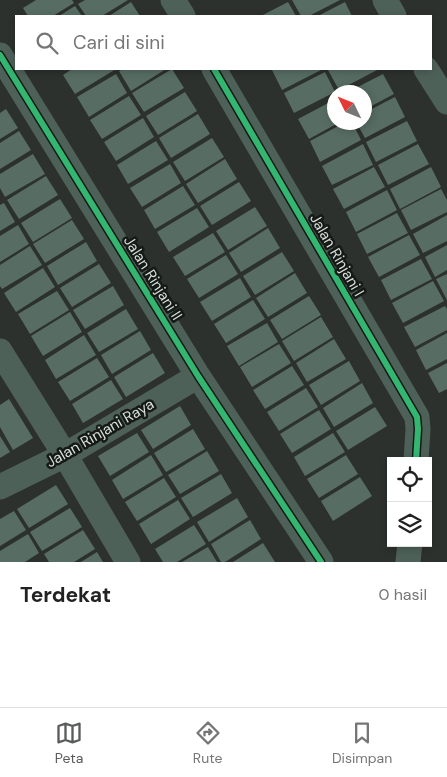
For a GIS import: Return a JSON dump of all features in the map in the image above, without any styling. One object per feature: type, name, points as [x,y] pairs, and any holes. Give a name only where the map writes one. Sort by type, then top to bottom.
[{"type":"street","points":[[173,0],[182,15]]},
{"type":"street","points":[[385,0],[393,15]]},
{"type":"street","name":"Jalan Rinjani II","points":[[0,55],[198,376],[321,562]]},
{"type":"street","name":"Jalan Rinjani I","points":[[215,70],[417,417],[416,457]]},
{"type":"street","points":[[427,70],[447,102]]},
{"type":"street","points":[[0,350],[128,562]]},
{"type":"street","name":"Jalan Rinjani Raya","points":[[0,487],[65,455],[198,376]]},
{"type":"street","points":[[408,562],[410,547]]},
{"type":"building","points":[[36,0],[72,0],[74,3],[55,15],[27,15],[23,8]]},
{"type":"building","points":[[85,0],[128,0],[104,15],[85,15],[78,4]]},
{"type":"building","points":[[292,0],[340,0],[311,15],[300,15]]},
{"type":"building","points":[[131,2],[139,15],[111,15]]},
{"type":"building","points":[[288,2],[295,15],[263,15]]},
{"type":"building","points":[[345,2],[352,15],[320,15]]},
{"type":"building","points":[[75,6],[81,15],[61,15]]},
{"type":"building","points":[[70,70],[114,70],[75,94],[63,75]]},
{"type":"building","points":[[121,70],[164,70],[131,91],[119,71]]},
{"type":"building","points":[[170,70],[173,70],[184,88],[144,112],[132,93]]},
{"type":"building","points":[[272,70],[321,70],[282,90]]},
{"type":"building","points":[[328,70],[377,70],[349,85],[336,85]]},
{"type":"building","points":[[325,72],[332,85],[327,85],[327,96],[294,113],[284,93]]},
{"type":"building","points":[[116,74],[127,93],[89,117],[77,97]]},
{"type":"building","points":[[383,74],[394,94],[372,106],[372,85],[362,85]]},
{"type":"building","points":[[185,92],[197,111],[158,135],[146,116]]},
{"type":"building","points":[[129,96],[141,115],[102,139],[90,120]]},
{"type":"building","points":[[395,97],[405,117],[365,138],[360,130],[372,130],[372,109]]},
{"type":"building","points":[[327,104],[327,129],[309,139],[298,119]]},
{"type":"building","points":[[6,109],[18,128],[0,139],[0,113]]},
{"type":"building","points":[[198,114],[210,134],[171,158],[159,138]]},
{"type":"building","points":[[143,118],[154,137],[116,161],[104,142]]},
{"type":"building","points":[[407,121],[417,141],[376,162],[366,142]]},
{"type":"building","points":[[331,130],[356,130],[361,140],[320,162],[310,141]]},
{"type":"building","points":[[19,131],[31,150],[0,169],[0,143]]},
{"type":"building","points":[[212,138],[224,157],[185,181],[173,162]]},
{"type":"building","points":[[156,141],[168,160],[128,184],[117,165]]},
{"type":"building","points":[[363,144],[373,165],[332,185],[322,166]]},
{"type":"building","points":[[418,144],[429,164],[388,185],[378,165]]},
{"type":"building","points":[[33,154],[45,174],[5,197],[0,188],[0,174]]},
{"type":"building","points":[[225,159],[237,179],[198,203],[186,184]]},
{"type":"building","points":[[170,164],[181,183],[142,207],[130,188]]},
{"type":"building","points":[[374,167],[385,187],[344,209],[333,189]]},
{"type":"building","points":[[431,167],[441,187],[400,209],[390,189]]},
{"type":"building","points":[[46,176],[58,195],[19,219],[7,200]]},
{"type":"building","points":[[239,182],[251,201],[212,225],[200,206]]},
{"type":"building","points":[[183,186],[195,205],[155,229],[144,210]]},
{"type":"building","points":[[441,189],[447,200],[447,212],[411,230],[401,210]]},
{"type":"building","points":[[387,190],[397,210],[356,232],[346,212]]},
{"type":"building","points":[[60,199],[72,218],[33,242],[21,223]]},
{"type":"building","points":[[4,203],[15,222],[0,231],[0,205]]},
{"type":"building","points":[[255,207],[267,226],[228,250],[216,231]]},
{"type":"building","points":[[197,208],[209,227],[169,252],[157,232]]},
{"type":"building","points":[[397,213],[408,233],[367,254],[357,234]]},
{"type":"building","points":[[447,215],[447,241],[423,253],[413,234]]},
{"type":"building","points":[[72,220],[84,239],[45,263],[33,244]]},
{"type":"building","points":[[18,225],[29,244],[0,262],[0,236]]},
{"type":"building","points":[[268,228],[280,248],[241,272],[229,253]]},
{"type":"building","points":[[213,233],[225,252],[185,276],[173,257]]},
{"type":"building","points":[[409,235],[420,255],[379,277],[368,257]]},
{"type":"building","points":[[86,242],[97,261],[58,285],[47,266]]},
{"type":"building","points":[[447,245],[447,270],[435,277],[425,257]]},
{"type":"building","points":[[30,246],[42,265],[2,289],[0,286],[0,265]]},
{"type":"building","points":[[282,252],[294,271],[255,295],[243,276]]},
{"type":"building","points":[[226,255],[238,274],[199,298],[187,279]]},
{"type":"building","points":[[421,259],[432,279],[391,300],[381,280]]},
{"type":"building","points":[[99,264],[111,283],[72,307],[60,288]]},
{"type":"building","points":[[43,268],[55,287],[16,312],[4,293]]},
{"type":"building","points":[[295,273],[307,293],[268,317],[256,298]]},
{"type":"building","points":[[447,274],[447,300],[436,279]]},
{"type":"building","points":[[240,278],[251,297],[212,321],[200,302]]},
{"type":"building","points":[[433,281],[444,301],[403,323],[392,303]]},
{"type":"building","points":[[113,286],[124,305],[85,329],[73,310]]},
{"type":"building","points":[[57,291],[69,310],[30,334],[18,314]]},
{"type":"building","points":[[309,296],[321,315],[282,339],[270,320]]},
{"type":"building","points":[[253,300],[265,319],[226,343],[214,324]]},
{"type":"building","points":[[445,306],[447,309],[447,330],[415,347],[404,327]]},
{"type":"building","points":[[126,309],[138,329],[99,352],[87,333]]},
{"type":"building","points":[[70,312],[82,332],[43,356],[31,336]]},
{"type":"building","points":[[321,317],[333,337],[294,361],[282,341]]},
{"type":"building","points":[[267,323],[278,342],[239,366],[227,346]]},
{"type":"building","points":[[140,331],[151,350],[112,374],[101,355]]},
{"type":"building","points":[[447,333],[447,359],[426,370],[416,350]]},
{"type":"building","points":[[84,335],[96,355],[56,379],[45,360]]},
{"type":"building","points":[[334,339],[346,359],[307,382],[296,363]]},
{"type":"building","points":[[279,344],[291,363],[252,387],[240,367]]},
{"type":"building","points":[[153,353],[165,373],[126,397],[114,377]]},
{"type":"building","points":[[97,358],[109,377],[70,401],[58,382]]},
{"type":"building","points":[[349,361],[360,381],[321,405],[309,385]]},
{"type":"building","points":[[447,363],[447,389],[439,393],[428,373]]},
{"type":"building","points":[[292,366],[304,385],[265,409],[253,390]]},
{"type":"building","points":[[111,380],[123,399],[83,423],[72,404]]},
{"type":"building","points":[[362,383],[373,403],[334,427],[323,408]]},
{"type":"building","points":[[306,388],[318,407],[279,431],[267,412]]},
{"type":"building","points":[[9,399],[33,438],[13,450],[0,427],[0,405]]},
{"type":"building","points":[[180,406],[191,425],[153,449],[141,430]]},
{"type":"building","points":[[375,407],[387,426],[348,450],[336,431]]},
{"type":"building","points":[[319,410],[331,429],[292,453],[280,434]]},
{"type":"building","points":[[193,429],[205,449],[166,472],[154,453]]},
{"type":"building","points":[[137,433],[149,452],[110,476],[98,456]]},
{"type":"building","points":[[333,433],[345,452],[305,476],[294,457]]},
{"type":"building","points":[[0,436],[10,452],[0,458]]},
{"type":"building","points":[[207,451],[219,471],[180,494],[168,475]]},
{"type":"building","points":[[151,455],[163,475],[123,499],[112,480]]},
{"type":"building","points":[[346,455],[358,474],[319,498],[307,479]]},
{"type":"building","points":[[221,474],[232,493],[193,517],[181,498]]},
{"type":"building","points":[[360,477],[372,496],[333,521],[321,501]]},
{"type":"building","points":[[164,478],[176,497],[137,521],[125,502]]},
{"type":"building","points":[[56,485],[68,504],[29,528],[17,509]]},
{"type":"building","points":[[237,498],[248,517],[209,542],[197,522]]},
{"type":"building","points":[[178,500],[190,519],[151,544],[139,524]]},
{"type":"building","points":[[70,508],[82,527],[42,551],[30,532]]},
{"type":"building","points":[[14,511],[26,530],[0,546],[0,519]]},
{"type":"building","points":[[250,520],[261,539],[225,562],[221,562],[211,544]]},
{"type":"building","points":[[194,525],[206,544],[177,562],[163,562],[155,549]]},
{"type":"building","points":[[83,530],[95,549],[74,562],[49,562],[44,554]]},
{"type":"building","points":[[28,534],[39,553],[25,562],[0,562],[0,551]]},
{"type":"building","points":[[263,543],[275,562],[233,562]]},
{"type":"building","points":[[208,547],[217,562],[182,562]]},
{"type":"building","points":[[97,552],[103,562],[81,562]]},
{"type":"cycle path","points":[[0,55],[198,376],[321,562]]},
{"type":"cycle path","points":[[215,70],[417,417],[416,457]]}]
